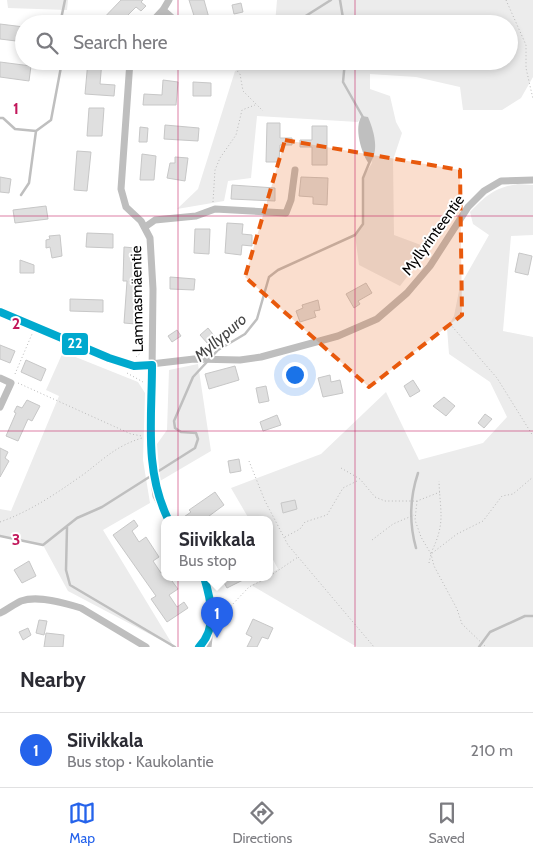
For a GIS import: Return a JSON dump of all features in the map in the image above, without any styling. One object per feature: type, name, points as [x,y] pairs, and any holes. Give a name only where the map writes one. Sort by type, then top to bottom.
[{"type":"street","points":[[158,15],[169,0]]},
{"type":"street","points":[[163,10],[169,15]]},
{"type":"street","name":"Lammasmäentie","points":[[129,70],[121,189],[126,207],[145,227],[150,238],[153,289],[151,459],[159,501],[166,516]]},
{"type":"street","points":[[145,227],[155,220],[196,216],[211,210],[286,213],[291,200],[294,170]]},
{"type":"street","name":"Myllyrinteentie","points":[[152,365],[206,359],[261,357],[338,336],[377,319],[407,293],[430,266],[468,207],[484,191],[501,181],[533,180]]},
{"type":"street","points":[[0,312],[109,358],[134,366],[152,365]]},
{"type":"street","points":[[0,378],[11,383],[0,407]]},
{"type":"street","points":[[205,581],[210,611],[208,647]]},
{"type":"street","points":[[0,614],[22,601],[31,600],[70,604],[81,608],[146,647]]},
{"type":"street","points":[[198,647],[209,635]]},
{"type":"path","points":[[506,0],[513,15]]},
{"type":"path","points":[[518,27],[526,45],[526,68],[533,99]]},
{"type":"path","points":[[237,70],[240,74],[243,91],[262,111]]},
{"type":"path","points":[[211,210],[215,170],[220,158],[236,135],[242,110],[255,105]]},
{"type":"path","points":[[450,324],[497,378],[533,436]]},
{"type":"path","points":[[0,522],[20,515],[44,501],[86,472],[115,448],[146,437],[131,434],[20,382],[11,383],[32,333]]},
{"type":"path","points":[[134,366],[135,358],[142,354],[145,348]]},
{"type":"path","points":[[125,372],[141,380],[146,388]]},
{"type":"path","points":[[249,461],[273,516]]},
{"type":"path","points":[[341,468],[360,479],[375,497],[385,500],[417,501],[440,492]]},
{"type":"path","points":[[431,554],[457,534],[483,521],[502,496],[513,494],[533,477]]},
{"type":"path","points":[[284,537],[300,529],[305,522],[327,515],[343,488],[360,479]]},
{"type":"path","points":[[429,563],[442,527],[439,481]]},
{"type":"path","points":[[417,501],[414,515],[421,537],[431,554],[434,566],[457,609],[462,624],[486,647]]},
{"type":"path","points":[[372,540],[393,524],[414,515]]},
{"type":"path","points":[[273,517],[298,557],[374,647]]},
{"type":"path","points":[[273,574],[298,557]]},
{"type":"path","points":[[210,611],[220,612],[230,607],[249,587],[261,581]]},
{"type":"highlighted area","points":[[285,140],[460,170],[462,315],[369,387],[245,277]]},
{"type":"shaded area","points":[[7,0],[68,0],[67,10],[8,8]]},
{"type":"shaded area","points":[[277,0],[533,0],[533,77],[521,98],[502,110],[463,110],[460,87],[416,77],[370,74],[370,89],[390,96],[396,122],[402,133],[393,160],[394,235],[429,248],[400,286],[359,265],[355,235],[363,223],[363,178],[372,163],[360,119],[358,122],[257,116],[251,178],[228,181],[224,201],[177,209],[198,189],[235,71],[518,70],[518,15],[276,15]]},
{"type":"shaded area","points":[[362,116],[368,117],[375,141],[374,154],[369,164],[359,141],[358,127]]},
{"type":"shaded area","points":[[518,184],[533,185],[533,235],[511,236],[503,331],[533,337],[533,647],[357,647],[251,585],[260,581],[273,581],[273,572],[278,569],[273,560],[273,516],[247,516],[231,488],[321,454],[386,392],[419,460],[483,443],[507,417],[490,382],[449,354],[447,328],[454,316],[460,286],[489,235],[473,224],[470,212],[491,193]]},
{"type":"shaded area","points":[[63,352],[138,382],[145,393],[143,460],[150,503],[103,530],[174,647],[68,591],[43,545],[0,536],[0,509],[11,511],[59,396],[46,390]]},
{"type":"shaded area","points":[[198,364],[211,451],[160,481],[157,444],[167,430],[169,370]]},
{"type":"building","points":[[121,0],[143,0],[141,2],[146,6],[141,11],[136,7],[128,15],[107,15]]},
{"type":"building","points":[[189,0],[204,0],[208,15],[194,15]]},
{"type":"building","points":[[241,3],[243,12],[234,14],[232,5]]},
{"type":"building","points":[[0,24],[15,26],[15,41],[0,39]]},
{"type":"building","points":[[0,62],[15,64],[15,70],[30,70],[29,81],[0,77]]},
{"type":"building","points":[[87,70],[101,70],[100,84],[115,85],[114,96],[85,94]]},
{"type":"building","points":[[163,80],[178,82],[176,105],[143,105],[144,94],[162,95]]},
{"type":"building","points":[[193,82],[211,83],[211,96],[193,96]]},
{"type":"building","points":[[89,108],[104,108],[102,136],[87,136]]},
{"type":"building","points":[[267,123],[280,123],[280,138],[292,138],[292,145],[280,145],[279,162],[266,162]]},
{"type":"building","points":[[165,125],[199,128],[198,141],[164,139]]},
{"type":"building","points":[[312,126],[327,126],[327,165],[312,165],[312,147],[300,147],[300,140],[312,140]]},
{"type":"building","points":[[140,127],[148,128],[147,142],[139,142]]},
{"type":"building","points":[[77,151],[91,152],[87,191],[74,190]]},
{"type":"building","points":[[142,154],[156,156],[154,180],[140,180]]},
{"type":"building","points":[[175,157],[188,158],[185,181],[167,178],[170,163],[175,163]]},
{"type":"building","points":[[0,177],[11,179],[9,193],[0,192]]},
{"type":"building","points":[[301,177],[328,178],[327,205],[313,204],[313,197],[299,196]]},
{"type":"building","points":[[232,185],[275,188],[275,201],[231,199]]},
{"type":"building","points":[[46,206],[48,219],[15,223],[13,210]]},
{"type":"building","points":[[227,223],[243,224],[242,234],[252,235],[252,246],[242,245],[241,255],[225,253]]},
{"type":"building","points":[[195,229],[210,229],[209,254],[194,253]]},
{"type":"building","points":[[87,233],[113,234],[113,248],[86,247]]},
{"type":"building","points":[[60,235],[62,256],[52,258],[50,247],[46,248],[46,240],[50,239],[49,236]]},
{"type":"building","points":[[124,247],[135,248],[134,288],[138,288],[136,324],[124,323],[127,281],[123,281]]},
{"type":"building","points":[[519,253],[532,256],[528,275],[515,272]]},
{"type":"building","points":[[20,260],[34,265],[34,273],[20,273]]},
{"type":"building","points":[[170,277],[195,279],[194,290],[170,289]]},
{"type":"building","points":[[366,283],[372,293],[358,301],[360,304],[354,308],[346,294]]},
{"type":"building","points":[[70,299],[103,300],[103,312],[70,311]]},
{"type":"building","points":[[318,300],[320,310],[314,311],[316,317],[300,322],[296,311],[303,308],[302,305]]},
{"type":"building","points":[[208,328],[216,338],[208,344],[200,335]]},
{"type":"building","points":[[177,330],[181,336],[172,342],[168,336]]},
{"type":"building","points":[[0,345],[15,351],[10,363],[0,359]]},
{"type":"building","points":[[26,360],[46,369],[41,381],[21,372]]},
{"type":"building","points":[[235,366],[239,380],[209,389],[205,374]]},
{"type":"building","points":[[330,375],[331,382],[340,380],[343,393],[323,397],[318,378]]},
{"type":"building","points":[[413,380],[420,391],[410,397],[404,386]]},
{"type":"building","points":[[266,386],[269,401],[259,403],[256,388]]},
{"type":"building","points":[[444,397],[455,406],[446,416],[433,406]]},
{"type":"building","points":[[27,400],[40,406],[32,421],[28,419],[18,441],[6,436],[17,406],[22,408]]},
{"type":"building","points":[[485,414],[492,419],[484,428],[478,423]]},
{"type":"building","points":[[277,415],[281,425],[263,431],[260,422]]},
{"type":"building","points":[[0,448],[8,452],[5,458],[9,461],[0,477]]},
{"type":"building","points":[[239,459],[241,471],[230,473],[228,461]]},
{"type":"building","points":[[215,492],[224,505],[209,516],[185,516],[191,512],[189,510]]},
{"type":"building","points":[[295,500],[297,509],[283,513],[281,503]]},
{"type":"building","points":[[134,520],[138,526],[132,531],[139,542],[146,537],[159,557],[153,561],[161,573],[161,581],[172,581],[178,589],[169,595],[177,607],[184,602],[188,608],[167,622],[151,599],[156,596],[113,535]]},
{"type":"building","points":[[29,561],[36,576],[22,583],[14,570]]},
{"type":"building","points":[[223,581],[241,581],[227,588]]},
{"type":"building","points":[[253,619],[273,628],[268,639],[262,637],[257,647],[247,647],[252,637],[246,634]]},
{"type":"building","points":[[39,620],[47,621],[44,635],[36,633]]},
{"type":"building","points":[[28,628],[31,635],[23,640],[19,632]]},
{"type":"building","points":[[46,633],[64,635],[63,647],[44,647]]},
{"type":"waterway","points":[[62,15],[65,0]]},
{"type":"waterway","points":[[307,15],[331,0]]},
{"type":"waterway","name":"Myllypuro","points":[[340,0],[342,15]]},
{"type":"waterway","points":[[0,118],[3,118],[15,129],[36,131],[51,120],[60,70]]},
{"type":"waterway","name":"Myllypuro","points":[[344,70],[343,82],[364,119]]},
{"type":"waterway","points":[[21,195],[29,183],[36,131]]},
{"type":"waterway","name":"Myllypuro","points":[[0,536],[43,545],[77,518],[102,507],[195,448],[198,439],[196,433],[181,432],[175,428],[174,421],[193,377],[218,350],[245,334],[257,319],[269,277],[278,270],[355,235],[363,224],[363,178],[370,161]]},
{"type":"waterway","points":[[416,548],[411,510],[413,491],[418,473]]},
{"type":"waterway","points":[[67,527],[66,570],[70,585],[175,647]]},
{"type":"waterway","points":[[479,647],[490,632],[525,616],[533,616]]},
{"type":"transit line","name":"22","points":[[0,312],[109,358],[134,366],[152,365]]},
{"type":"transit line","name":"22","points":[[152,365],[152,463],[160,500],[167,516]]},
{"type":"transit line","name":"22","points":[[199,647],[205,639],[211,623],[211,604],[205,581]]},
{"type":"place","name":"Siivikkala","points":[[217,638]]}]
